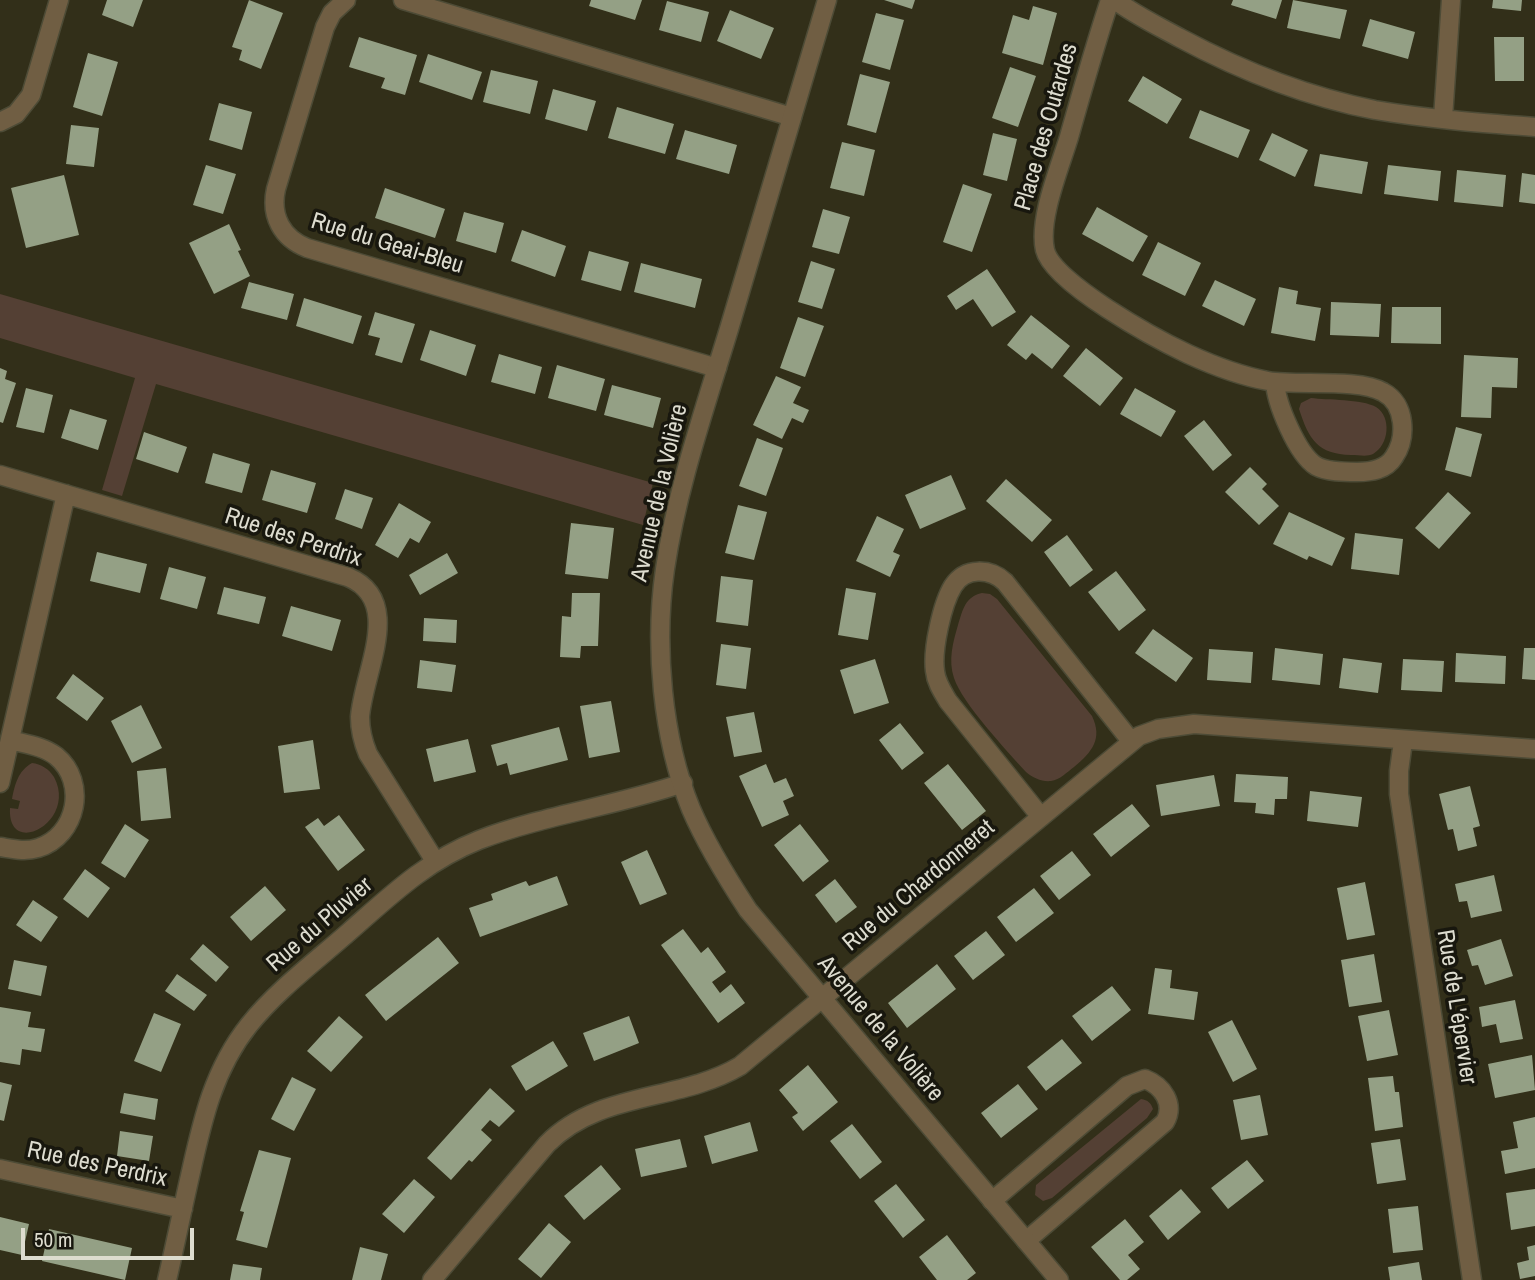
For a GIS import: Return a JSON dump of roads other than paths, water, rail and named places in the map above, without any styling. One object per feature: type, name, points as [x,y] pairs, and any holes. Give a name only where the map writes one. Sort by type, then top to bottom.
[{"type":"street","points":[[0,122],[16,114],[31,95],[59,0]]},
{"type":"street","name":"Rue du Geai-Bleu","points":[[346,0],[332,13],[325,27],[276,189],[275,211],[288,237],[307,248],[717,368]]},
{"type":"street","points":[[403,0],[792,117]]},
{"type":"street","name":"Avenue de la Volière","points":[[827,0],[675,518],[661,603],[660,668],[663,698],[682,783],[691,808],[737,894],[821,999],[1059,1280]]},
{"type":"street","points":[[1112,0],[1227,62],[1360,107],[1535,127]]},
{"type":"street","name":"Place des Outardes","points":[[1112,0],[1052,192],[1044,234],[1048,258],[1060,273],[1103,306],[1171,346],[1208,363],[1275,382],[1366,387],[1384,392],[1399,409],[1403,425],[1400,445],[1392,461],[1381,469],[1365,472],[1344,472],[1318,467],[1306,457],[1288,425],[1275,382]]},
{"type":"street","points":[[1443,118],[1451,0]]},
{"type":"street","name":"Rue des Perdrix","points":[[0,475],[348,577],[366,588],[374,599],[379,619],[362,705],[362,735],[368,754],[435,861]]},
{"type":"street","points":[[0,783],[66,494]]},
{"type":"street","points":[[1041,817],[948,701],[937,682],[934,662],[936,640],[950,594],[958,580],[972,572],[986,571],[1005,582],[1131,741]]},
{"type":"street","name":"Rue du Chardonneret","points":[[432,1280],[547,1144],[564,1129],[593,1112],[707,1081],[730,1072],[750,1059],[1131,741],[1158,729],[1194,724],[1535,749]]},
{"type":"street","points":[[0,847],[30,850],[52,841],[68,824],[74,802],[71,778],[57,757],[35,746],[10,740]]},
{"type":"street","name":"Rue de L'épervier","points":[[1403,741],[1398,771],[1399,794],[1472,1280]]},
{"type":"street","name":"Rue du Pluvier","points":[[167,1280],[207,1100],[223,1065],[247,1027],[277,995],[410,878],[435,861],[499,833],[639,798],[682,783]]},
{"type":"street","points":[[992,1200],[1127,1086],[1145,1079],[1160,1089],[1170,1112],[1165,1122],[1026,1241]]},
{"type":"street","name":"Rue des Perdrix","points":[[0,1169],[183,1209]]}]
